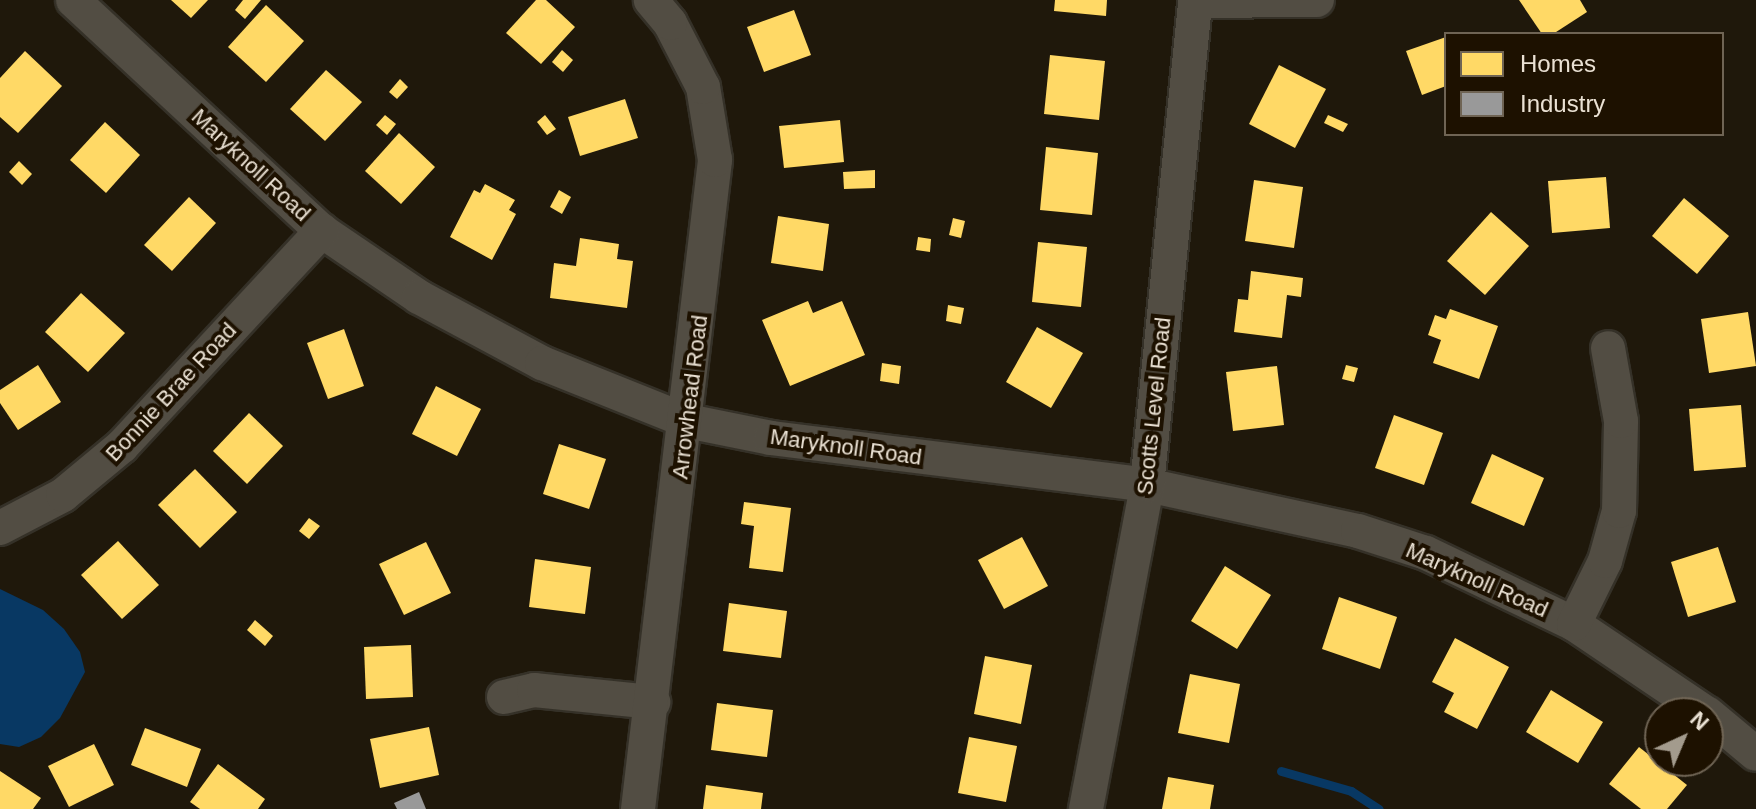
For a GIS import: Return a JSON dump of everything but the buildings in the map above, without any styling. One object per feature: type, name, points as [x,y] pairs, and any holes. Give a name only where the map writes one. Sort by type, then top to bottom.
[{"type":"street","name":"Maryknoll Road","points":[[73,0],[322,231],[473,330],[687,421],[837,447],[1147,485],[1358,531],[1412,548],[1574,624],[1682,697]]},
{"type":"street","name":"Arrowhead Road","points":[[638,809],[715,195],[713,121],[689,54],[651,0]]},
{"type":"street","points":[[1195,0],[1317,0]]},
{"type":"street","name":"Scotts Level Road","points":[[1086,809],[1147,485],[1195,0]]},
{"type":"street","name":"Bonnie Brae Road","points":[[0,528],[63,495],[122,446],[322,231]]},
{"type":"street","points":[[1574,624],[1605,561],[1619,511],[1621,421],[1608,348]]},
{"type":"street","points":[[504,697],[534,690],[653,702]]},
{"type":"street","name":"Maryknoll Road","points":[[1724,728],[1756,754]]},
{"type":"water","points":[[0,589],[43,610],[64,629],[80,652],[85,672],[60,718],[41,737],[19,747],[0,744]]},
{"type":"waterway","points":[[1281,771],[1351,791],[1379,809]]}]
